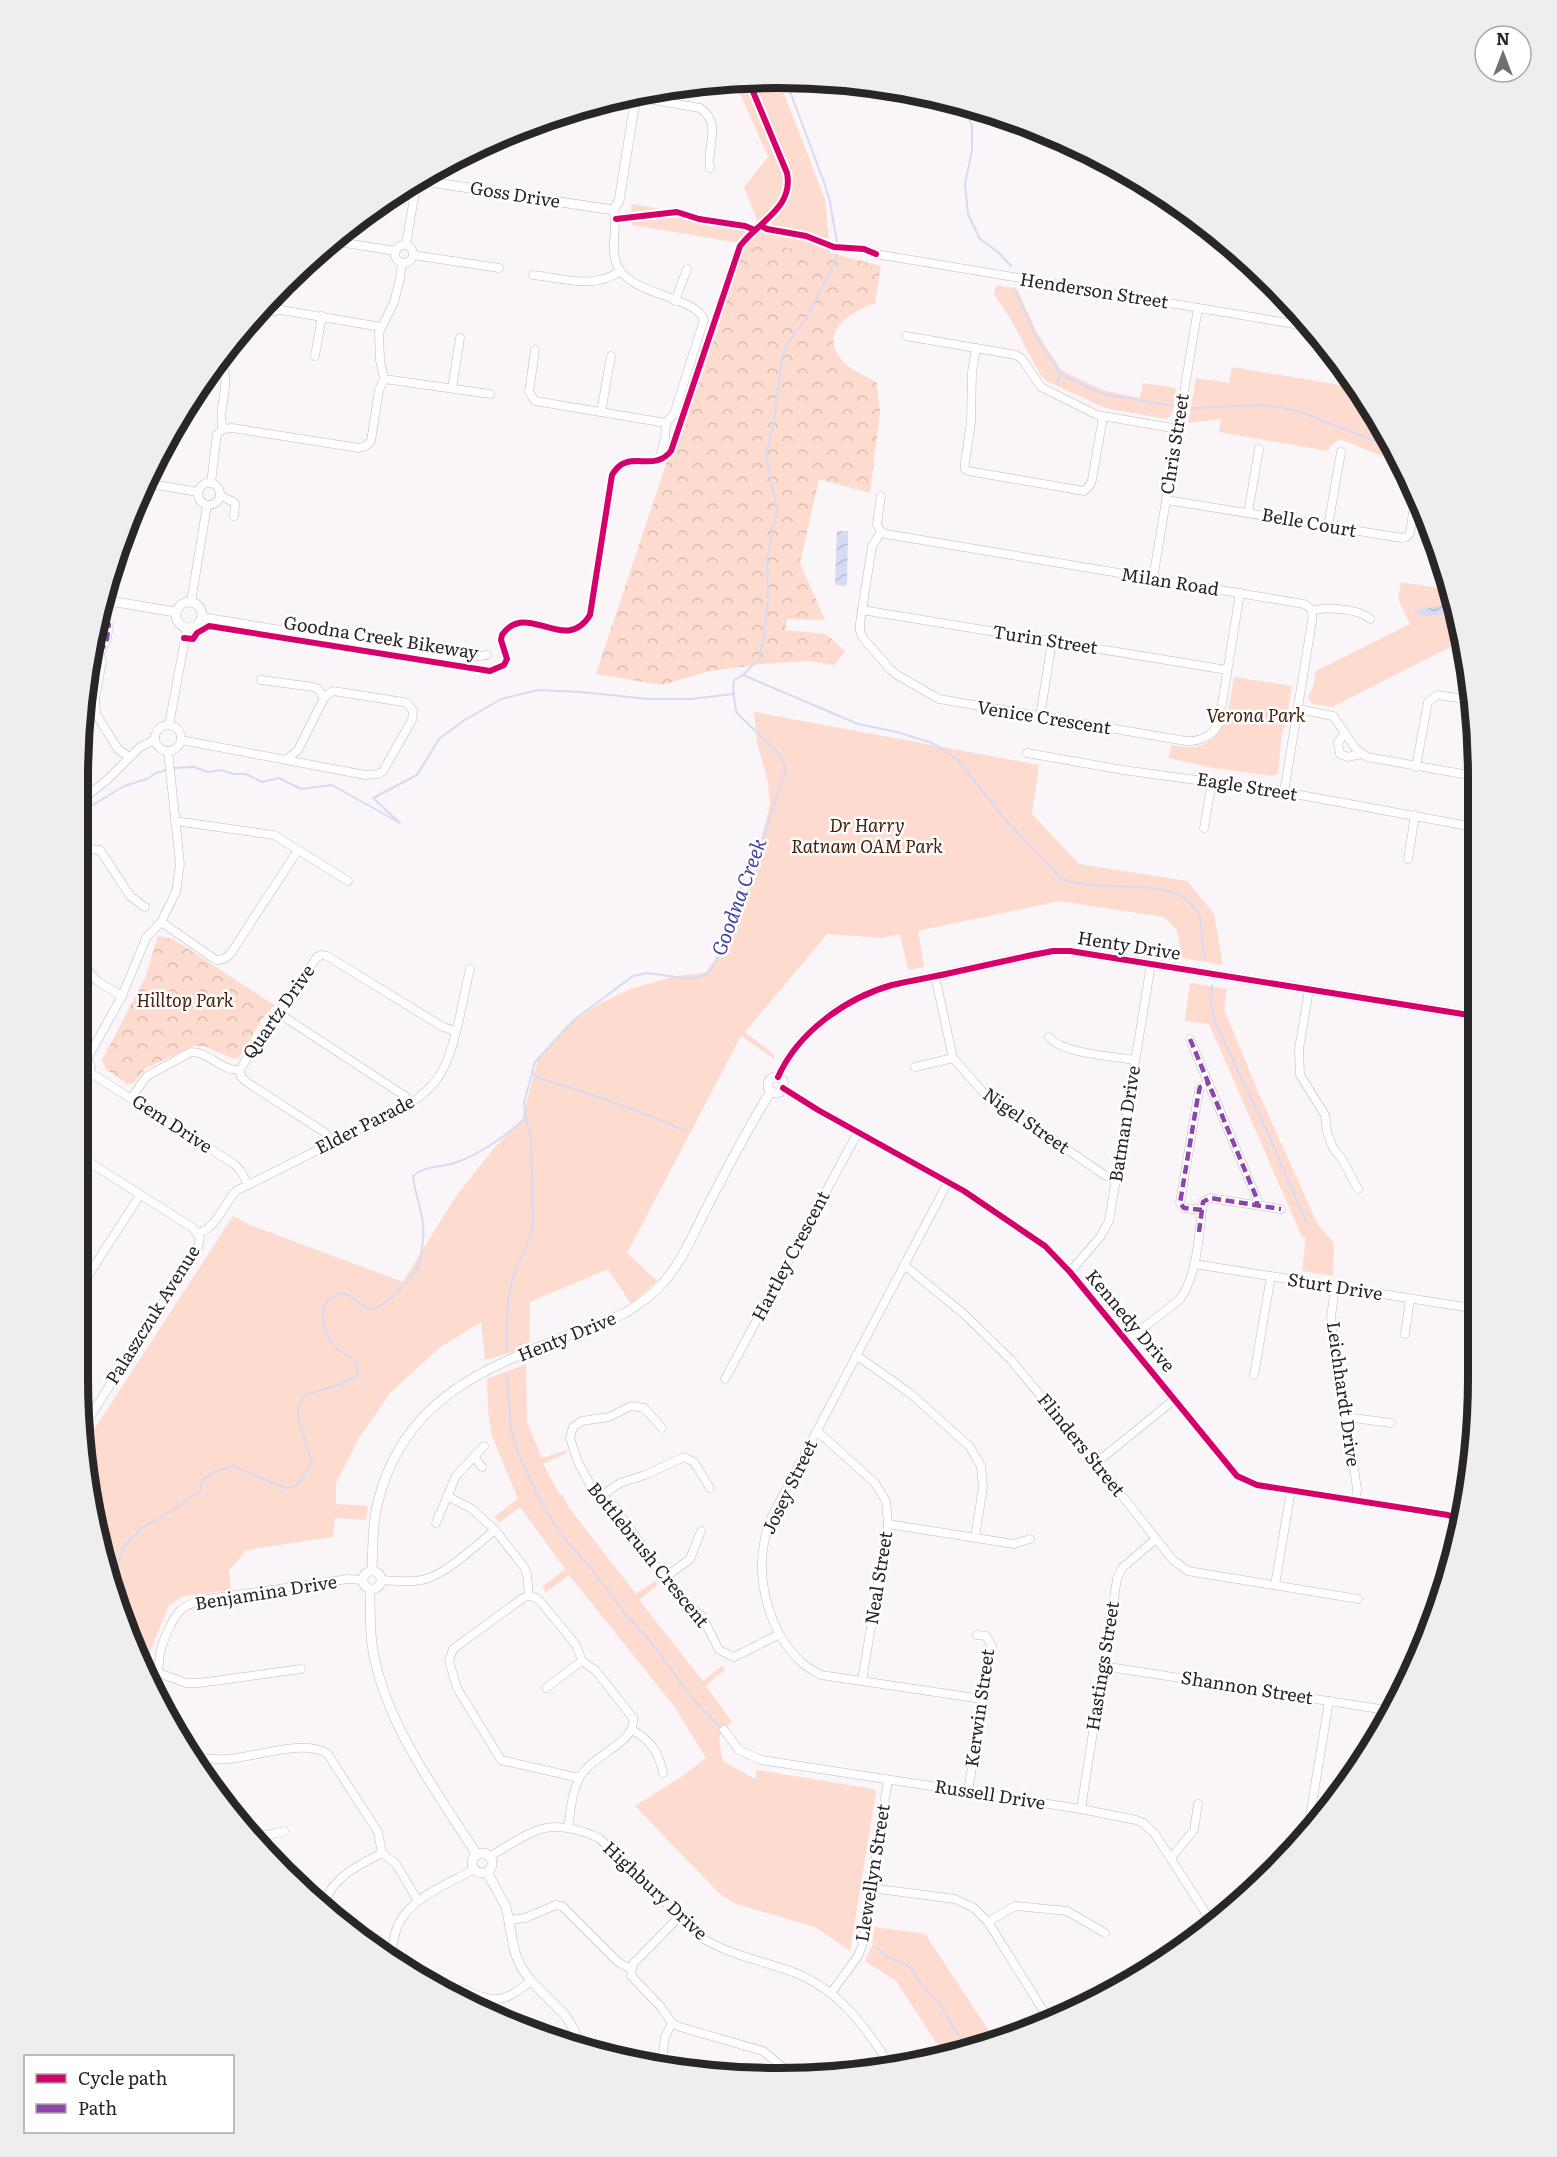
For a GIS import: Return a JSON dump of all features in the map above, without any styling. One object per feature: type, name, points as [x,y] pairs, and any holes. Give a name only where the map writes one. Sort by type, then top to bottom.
[{"type":"street","points":[[654,100],[700,108],[708,114],[711,119],[712,133],[708,159],[710,168]]},
{"type":"street","points":[[635,104],[619,201],[613,210],[616,219],[615,261],[620,271],[632,282],[695,308],[702,314],[704,321],[674,414],[666,423],[665,439],[658,459]]},
{"type":"street","name":"Goss Drive","points":[[432,182],[613,210]]},
{"type":"street","points":[[406,245],[415,193]]},
{"type":"street","points":[[344,243],[396,251]]},
{"type":"street","points":[[406,245],[412,248],[413,255],[407,262],[402,262],[396,258],[396,251],[400,246],[406,245]]},
{"type":"street","name":"Henderson Street","points":[[876,254],[1297,325]]},
{"type":"street","points":[[413,255],[499,268]]},
{"type":"street","points":[[211,483],[217,434],[223,429],[232,428],[350,447],[366,446],[371,441],[384,379],[380,360],[381,327],[394,302],[402,262]]},
{"type":"street","points":[[675,301],[687,269]]},
{"type":"street","points":[[533,274],[588,282],[601,281],[620,271]]},
{"type":"street","name":"Chris Street","points":[[1153,579],[1198,308]]},
{"type":"street","points":[[273,310],[381,327]]},
{"type":"street","points":[[315,356],[322,316]]},
{"type":"street","points":[[906,336],[1016,354],[1041,387],[1103,417],[1178,429]]},
{"type":"street","points":[[452,388],[460,338]]},
{"type":"street","points":[[976,348],[972,372],[972,418],[964,463],[968,471],[1084,491],[1092,480],[1103,417]]},
{"type":"street","points":[[534,350],[529,392],[532,399],[666,423]]},
{"type":"street","points":[[601,412],[611,356]]},
{"type":"street","points":[[223,429],[220,420],[224,368]]},
{"type":"street","points":[[384,379],[490,394]]},
{"type":"street","points":[[1248,513],[1259,448]]},
{"type":"street","points":[[1328,526],[1341,452]]},
{"type":"street","points":[[220,495],[214,504],[207,505],[199,499],[198,492],[201,486],[211,483],[217,486],[220,495],[235,503],[234,516]]},
{"type":"street","points":[[155,485],[198,492]]},
{"type":"street","points":[[881,496],[878,518],[881,532]]},
{"type":"street","name":"Belle Court","points":[[1166,500],[1398,538],[1406,537],[1411,528],[1414,509]]},
{"type":"street","points":[[191,602],[207,505]]},
{"type":"street","name":"Milan Road","points":[[881,532],[1304,604],[1312,610],[1325,607],[1365,614],[1370,619]]},
{"type":"street","name":"Venice Crescent","points":[[881,532],[872,546],[862,610],[861,634],[897,675],[945,701],[1196,741],[1217,727],[1240,593]]},
{"type":"street","points":[[112,601],[176,612]]},
{"type":"street","points":[[191,602],[200,609],[202,617],[195,627],[187,628],[177,621],[176,612],[183,603],[191,602]]},
{"type":"street","name":"Turin Street","points":[[862,610],[1227,670]]},
{"type":"street","points":[[1284,792],[1312,610]]},
{"type":"street","points":[[202,617],[456,659],[487,656]]},
{"type":"street","points":[[101,651],[107,639],[109,623]]},
{"type":"street","points":[[170,725],[187,628]]},
{"type":"street","points":[[1040,717],[1052,641]]},
{"type":"street","points":[[100,656],[102,663],[95,698],[96,714],[118,749],[129,756]]},
{"type":"street","points":[[261,680],[313,687],[318,689],[324,698]]},
{"type":"street","points":[[181,740],[365,775],[378,774],[383,771],[412,720],[413,711],[407,703],[403,702],[336,690],[330,692],[324,698],[298,750],[287,759]]},
{"type":"street","points":[[1416,766],[1428,702],[1437,695],[1464,699]]},
{"type":"street","points":[[1298,709],[1333,716],[1360,754]]},
{"type":"street","points":[[92,715],[96,714]]},
{"type":"street","points":[[88,795],[108,779],[129,756],[154,740],[158,729],[170,725]]},
{"type":"street","points":[[154,740],[159,748],[168,751],[178,747],[181,740],[178,730],[170,725]]},
{"type":"street","points":[[1346,733],[1338,742],[1340,754],[1348,757],[1360,754],[1377,760],[1468,775]]},
{"type":"street","points":[[88,1049],[122,996],[146,938],[161,922],[176,892],[180,864],[168,751]]},
{"type":"street","name":"Eagle Street","points":[[1027,753],[1284,792],[1468,824]]},
{"type":"street","points":[[1204,828],[1212,782]]},
{"type":"street","points":[[1408,859],[1415,815]]},
{"type":"street","points":[[175,821],[274,835],[348,881]]},
{"type":"street","points":[[88,851],[92,849],[100,850],[130,897],[145,907]]},
{"type":"street","points":[[161,922],[216,960],[224,959],[231,953],[298,850]]},
{"type":"street","name":"Henty Drive","points":[[778,1077],[784,1063],[799,1043],[830,1016],[853,1001],[878,990],[1053,951],[1070,951],[1468,1015]]},
{"type":"street","name":"Quartz Drive","points":[[332,1142],[324,1132],[248,1083],[241,1077],[240,1070],[257,1041],[313,961],[322,955],[443,1027],[455,1031]]},
{"type":"street","name":"Batman Drive","points":[[1070,1272],[1107,1226],[1152,964]]},
{"type":"street","name":"Elder Parade","points":[[198,1233],[210,1228],[236,1191],[423,1095],[441,1075],[450,1053],[470,969]]},
{"type":"street","points":[[88,971],[97,981],[122,996]]},
{"type":"street","name":"Nigel Street","points":[[935,976],[953,1058],[982,1091],[1106,1176],[1116,1179]]},
{"type":"street","points":[[1309,989],[1299,1049],[1300,1075],[1325,1115],[1327,1132],[1333,1148],[1342,1159],[1358,1189]]},
{"type":"street","points":[[278,1013],[405,1096],[409,1104]]},
{"type":"street","points":[[1049,1037],[1066,1048],[1135,1060]]},
{"type":"street","points":[[1190,1039],[1257,1199],[1257,1205]]},
{"type":"street","points":[[131,1098],[147,1076],[191,1052],[199,1052],[229,1069],[240,1070]]},
{"type":"street","points":[[915,1067],[953,1058]]},
{"type":"street","points":[[88,1061],[91,1063],[89,1072]]},
{"type":"street","name":"Gem Drive","points":[[89,1072],[234,1164],[248,1184]]},
{"type":"street","points":[[772,1077],[778,1077],[783,1081],[783,1088],[777,1093],[768,1088],[768,1082],[772,1077]]},
{"type":"street","points":[[1202,1210],[1184,1208],[1180,1203],[1200,1087],[1209,1083]]},
{"type":"street","name":"Kennedy Drive","points":[[783,1088],[948,1182],[1039,1242],[1056,1256],[1237,1476],[1257,1485],[1454,1518]]},
{"type":"street","name":"Henty Drive","points":[[372,1570],[375,1523],[380,1495],[394,1460],[416,1425],[433,1406],[455,1388],[475,1376],[625,1314],[662,1285],[685,1249],[753,1119],[771,1091]]},
{"type":"street","name":"Hartley Crescent","points":[[725,1379],[858,1132]]},
{"type":"street","name":"Palaszczuk Avenue","points":[[88,1161],[193,1228],[198,1233],[200,1243],[90,1417]]},
{"type":"street","name":"Josey Street","points":[[948,1182],[772,1516],[764,1539],[762,1573],[778,1635],[802,1664],[821,1674],[862,1682],[982,1699]]},
{"type":"street","points":[[88,1276],[140,1195]]},
{"type":"street","points":[[1127,1341],[1180,1299],[1190,1280],[1194,1264],[1203,1202],[1210,1198],[1281,1209]]},
{"type":"street","name":"Sturt Drive","points":[[1194,1264],[1468,1308]]},
{"type":"street","name":"Flinders Street","points":[[904,1265],[964,1314],[1011,1360],[1173,1560],[1188,1571],[1358,1599]]},
{"type":"street","points":[[1254,1375],[1271,1276]]},
{"type":"street","name":"Leichhardt Drive","points":[[1335,1287],[1331,1317],[1332,1332],[1357,1488],[1356,1501]]},
{"type":"street","points":[[1405,1334],[1410,1299]]},
{"type":"street","points":[[856,1355],[911,1394],[970,1447],[981,1466],[983,1487],[975,1537]]},
{"type":"street","points":[[1096,1463],[1175,1399]]},
{"type":"street","name":"Bottlebrush Crescent","points":[[662,1428],[644,1408],[631,1406],[609,1417],[582,1421],[573,1427],[570,1438],[578,1462],[592,1488],[615,1507],[664,1578],[687,1604],[702,1616],[718,1650],[734,1657],[778,1635]]},
{"type":"street","points":[[1346,1417],[1391,1423]]},
{"type":"street","name":"Neal Street","points":[[817,1431],[874,1483],[886,1501],[888,1524],[862,1682]]},
{"type":"street","points":[[436,1523],[456,1476],[484,1446]]},
{"type":"street","points":[[474,1456],[482,1467]]},
{"type":"street","points":[[601,1496],[620,1483],[645,1475],[684,1457],[694,1462],[710,1488]]},
{"type":"street","points":[[1275,1585],[1291,1490]]},
{"type":"street","points":[[447,1496],[472,1509],[495,1530],[524,1567],[527,1575],[528,1596]]},
{"type":"street","points":[[1448,1515],[1455,1515]]},
{"type":"street","points":[[888,1524],[1014,1544],[1030,1539]]},
{"type":"street","points":[[381,1580],[408,1581],[428,1578],[459,1559],[495,1530]]},
{"type":"street","points":[[664,1578],[690,1558],[701,1531]]},
{"type":"street","name":"Hastings Street","points":[[1081,1809],[1117,1579],[1122,1568],[1156,1539]]},
{"type":"street","points":[[372,1570],[378,1572],[381,1580],[379,1586],[370,1589],[362,1580],[364,1574],[372,1570]]},
{"type":"street","name":"Benjamina Drive","points":[[157,1677],[159,1673],[160,1653],[165,1640],[177,1612],[187,1605],[201,1600],[348,1579],[362,1580]]},
{"type":"street","points":[[370,1589],[372,1645],[384,1689],[402,1734],[477,1855]]},
{"type":"street","points":[[568,1827],[579,1778],[585,1769],[632,1730],[633,1718],[596,1671],[582,1661],[576,1646],[540,1601],[528,1596],[453,1649],[449,1661],[457,1688],[501,1760],[579,1778]]},
{"type":"street","name":"Kerwin Street","points":[[968,1791],[992,1646],[986,1636],[977,1635]]},
{"type":"street","points":[[546,1688],[582,1661]]},
{"type":"street","name":"Shannon Street","points":[[1102,1666],[1384,1710]]},
{"type":"street","points":[[159,1673],[186,1683],[199,1683],[301,1669]]},
{"type":"street","points":[[1311,1817],[1329,1701]]},
{"type":"street","points":[[632,1730],[653,1746],[663,1773]]},
{"type":"street","name":"Russell Drive","points":[[724,1730],[739,1750],[761,1760],[1081,1809],[1126,1817],[1143,1823],[1155,1834],[1171,1857],[1209,1918]]},
{"type":"street","points":[[202,1758],[229,1759],[305,1747],[323,1750],[336,1764],[378,1832],[382,1853],[396,1864],[418,1901]]},
{"type":"street","name":"Llewellyn Street","points":[[831,1993],[858,1956],[862,1946],[888,1780]]},
{"type":"street","points":[[1171,1857],[1194,1830],[1198,1803]]},
{"type":"street","name":"Highbury Drive","points":[[489,1857],[544,1827],[568,1827],[590,1834],[608,1845],[678,1918],[699,1936],[734,1955],[799,1974],[831,1993],[856,2017],[886,2060]]},
{"type":"street","points":[[262,1835],[284,1831]]},
{"type":"street","points":[[326,1899],[329,1890],[336,1881],[382,1853]]},
{"type":"street","points":[[484,1854],[489,1857],[492,1863],[487,1872],[481,1873],[474,1869],[472,1862],[477,1855],[484,1854]]},
{"type":"street","points":[[392,1950],[398,1924],[408,1910],[418,1901],[474,1869]]},
{"type":"street","points":[[487,1872],[506,1906],[514,1953],[531,1981],[565,2014],[577,2038]]},
{"type":"street","points":[[871,1888],[956,1899],[974,1908],[988,1922],[1046,2015]]},
{"type":"street","points":[[510,1920],[525,1918],[556,1905],[562,1906],[618,1962],[631,1969]]},
{"type":"street","points":[[988,1922],[1016,1906],[1067,1911],[1105,1932]]},
{"type":"street","points":[[678,1918],[633,1964],[631,1976],[661,2007],[672,2023],[763,2051],[784,2068]]},
{"type":"street","points":[[463,1989],[482,1998],[502,1999],[512,1996],[531,1981]]},
{"type":"street","points":[[662,2058],[665,2037],[672,2023]]},
{"type":"green space","points":[[782,88],[825,199],[830,253],[796,337],[667,463],[740,243],[632,225],[631,204],[759,225],[744,187],[768,157],[738,90]]},
{"type":"green space","points":[[740,242],[830,253],[881,266],[875,303],[844,320],[834,336],[834,345],[838,355],[848,366],[877,383],[880,412],[870,493],[819,479],[800,563],[825,620],[787,619],[785,630],[826,634],[845,651],[834,665],[810,661],[762,664],[710,671],[662,685],[596,674]]},
{"type":"green space","points":[[996,285],[1017,289],[1037,333],[1061,370],[1102,390],[1140,398],[1143,383],[1176,388],[1172,415],[1166,419],[1105,408],[1047,381],[1040,374],[1010,318],[994,294]]},
{"type":"green space","points":[[1232,367],[1346,386],[1390,459],[1340,439],[1330,446],[1328,451],[1219,432],[1221,419],[1188,423],[1196,378],[1229,383]]},
{"type":"green space","points":[[1401,582],[1442,589],[1455,645],[1332,707],[1312,704],[1308,697],[1313,687],[1316,671],[1410,624],[1398,599]]},
{"type":"green space","name":"Verona Park","points":[[1234,677],[1292,686],[1286,723],[1282,733],[1278,773],[1274,776],[1214,768],[1168,758],[1172,745],[1196,747],[1215,736],[1226,719]]},
{"type":"green space","name":"Dr Harry Ratnam OAM Park","points":[[754,712],[1039,765],[1032,814],[1079,864],[1187,881],[1214,914],[1223,965],[1182,958],[1177,930],[1164,917],[1059,901],[918,931],[924,967],[908,970],[900,934],[882,938],[827,934],[745,1032],[775,1055],[773,1058],[741,1036],[627,1253],[657,1281],[631,1304],[608,1269],[530,1302],[529,1344],[519,1350],[485,1360],[481,1322],[439,1348],[390,1393],[359,1438],[336,1483],[336,1504],[368,1506],[366,1520],[335,1518],[333,1537],[246,1550],[229,1571],[231,1590],[184,1596],[169,1605],[148,1657],[125,1600],[112,1557],[94,1469],[91,1434],[233,1216],[250,1225],[403,1282],[454,1199],[494,1148],[522,1119],[538,1059],[565,1027],[601,1003],[630,989],[676,976],[705,973],[733,935],[770,804],[768,782],[757,743]]},
{"type":"green space","name":"Hilltop Park","points":[[158,936],[173,939],[274,1005],[262,1019],[239,1058],[234,1059],[204,1046],[193,1046],[145,1069],[133,1084],[127,1084],[106,1069],[102,1060],[145,978]]},
{"type":"green space","points":[[1190,983],[1227,989],[1224,1009],[1259,1094],[1318,1225],[1334,1243],[1333,1276],[1302,1271],[1306,1238],[1302,1237],[1209,1024],[1185,1021]]},
{"type":"green space","points":[[526,1364],[527,1422],[542,1458],[566,1450],[567,1453],[543,1464],[560,1495],[562,1494],[570,1509],[636,1594],[655,1581],[658,1585],[639,1600],[703,1681],[722,1666],[725,1669],[706,1686],[732,1722],[721,1731],[719,1742],[723,1761],[755,1779],[757,1770],[873,1789],[876,1792],[850,1951],[815,1927],[736,1904],[721,1895],[635,1806],[706,1758],[674,1706],[569,1575],[546,1592],[542,1587],[565,1569],[520,1507],[499,1523],[494,1517],[518,1499],[492,1436],[488,1411],[487,1379]]},
{"type":"green space","points":[[874,1927],[925,1934],[991,2035],[940,2049],[896,1981],[865,1961],[872,1946]]},
{"type":"water","points":[[837,531],[848,531],[847,584],[845,586],[835,585]]},
{"type":"water","points":[[1446,605],[1448,612],[1428,616],[1414,610]]},
{"type":"waterway","name":"Goodna Creek","points":[[788,88],[824,182],[837,243]]},
{"type":"waterway","points":[[968,115],[972,126],[972,150],[965,184],[968,214],[980,239],[998,252],[1011,266]]},
{"type":"waterway","name":"Goodna Creek","points":[[507,1350],[509,1294],[533,1223],[531,1137],[524,1103],[535,1062],[574,1020],[633,976],[647,973],[691,979],[708,974],[715,963],[746,873],[761,844],[786,769],[780,755],[736,712],[733,689],[734,680],[743,675],[759,659],[763,641],[768,602],[767,558],[777,511],[766,455],[774,421],[782,358],[787,344],[807,317],[837,254]]},
{"type":"waterway","points":[[1014,288],[1036,336],[1061,374],[1095,391],[1173,406]]},
{"type":"waterway","points":[[1057,383],[1061,374]]},
{"type":"waterway","points":[[1193,408],[1263,405],[1295,410],[1381,443]]},
{"type":"waterway","points":[[743,675],[858,724],[897,732],[932,743],[949,753],[959,762],[1008,823],[1061,878],[1094,885],[1153,888],[1185,899],[1197,911],[1200,918],[1205,960]]},
{"type":"waterway","points":[[88,808],[124,786],[147,779],[156,773],[175,768],[194,767],[208,772],[221,770],[233,774],[246,774],[262,782],[279,778],[301,789],[332,785],[400,823],[373,798],[417,775],[439,739],[463,721],[501,699],[538,690],[648,699],[691,699],[733,694]]},
{"type":"waterway","points":[[1212,985],[1211,1004],[1215,1022],[1272,1142],[1306,1222]]},
{"type":"waterway","points":[[532,1072],[539,1078],[613,1102],[685,1131]]},
{"type":"waterway","name":"Goodna Creek","points":[[114,1565],[119,1561],[123,1547],[142,1528],[201,1490],[201,1482],[213,1472],[232,1466],[285,1488],[297,1486],[312,1462],[299,1421],[298,1408],[305,1395],[338,1385],[358,1375],[353,1358],[338,1350],[329,1338],[323,1317],[326,1303],[332,1297],[343,1293],[372,1309],[383,1304],[397,1292],[418,1267],[422,1250],[424,1232],[413,1176],[428,1168],[451,1164],[476,1154],[525,1119]]},
{"type":"waterway","points":[[507,1375],[511,1429],[519,1455],[544,1508],[562,1535],[655,1647],[693,1699],[720,1727]]},
{"type":"waterway","points":[[877,1948],[888,1958],[904,1963],[910,1968],[939,2003],[965,2043]]},
{"type":"marked path","points":[[101,652],[107,639],[109,623]]},
{"type":"marked path","points":[[1190,1039],[1257,1199],[1257,1205]]},
{"type":"marked path","points":[[1202,1210],[1184,1208],[1180,1203],[1200,1087],[1209,1083]]},
{"type":"marked path","points":[[1199,1232],[1203,1202],[1210,1198],[1281,1209]]},
{"type":"cycle path","name":"Goodna Creek Bikeway","points":[[184,638],[193,639],[197,633],[209,626],[490,671],[504,665],[507,659],[501,640],[502,635],[512,625],[523,622],[558,630],[569,630],[580,626],[590,615],[612,475],[618,467],[625,463],[656,461],[671,451],[740,246],[773,214],[785,196],[788,185],[787,173],[752,89]]},
{"type":"cycle path","points":[[616,219],[677,212],[699,219],[745,226],[755,230]]},
{"type":"cycle path","points":[[761,226],[806,236],[834,247],[864,249],[876,254]]},
{"type":"cycle path","points":[[778,1077],[798,1045],[825,1019],[875,991],[892,985],[1053,951],[1070,951],[1468,1015]]},
{"type":"cycle path","points":[[783,1088],[818,1110],[964,1191],[1045,1246],[1070,1272],[1237,1476],[1257,1485],[1454,1518]]}]
